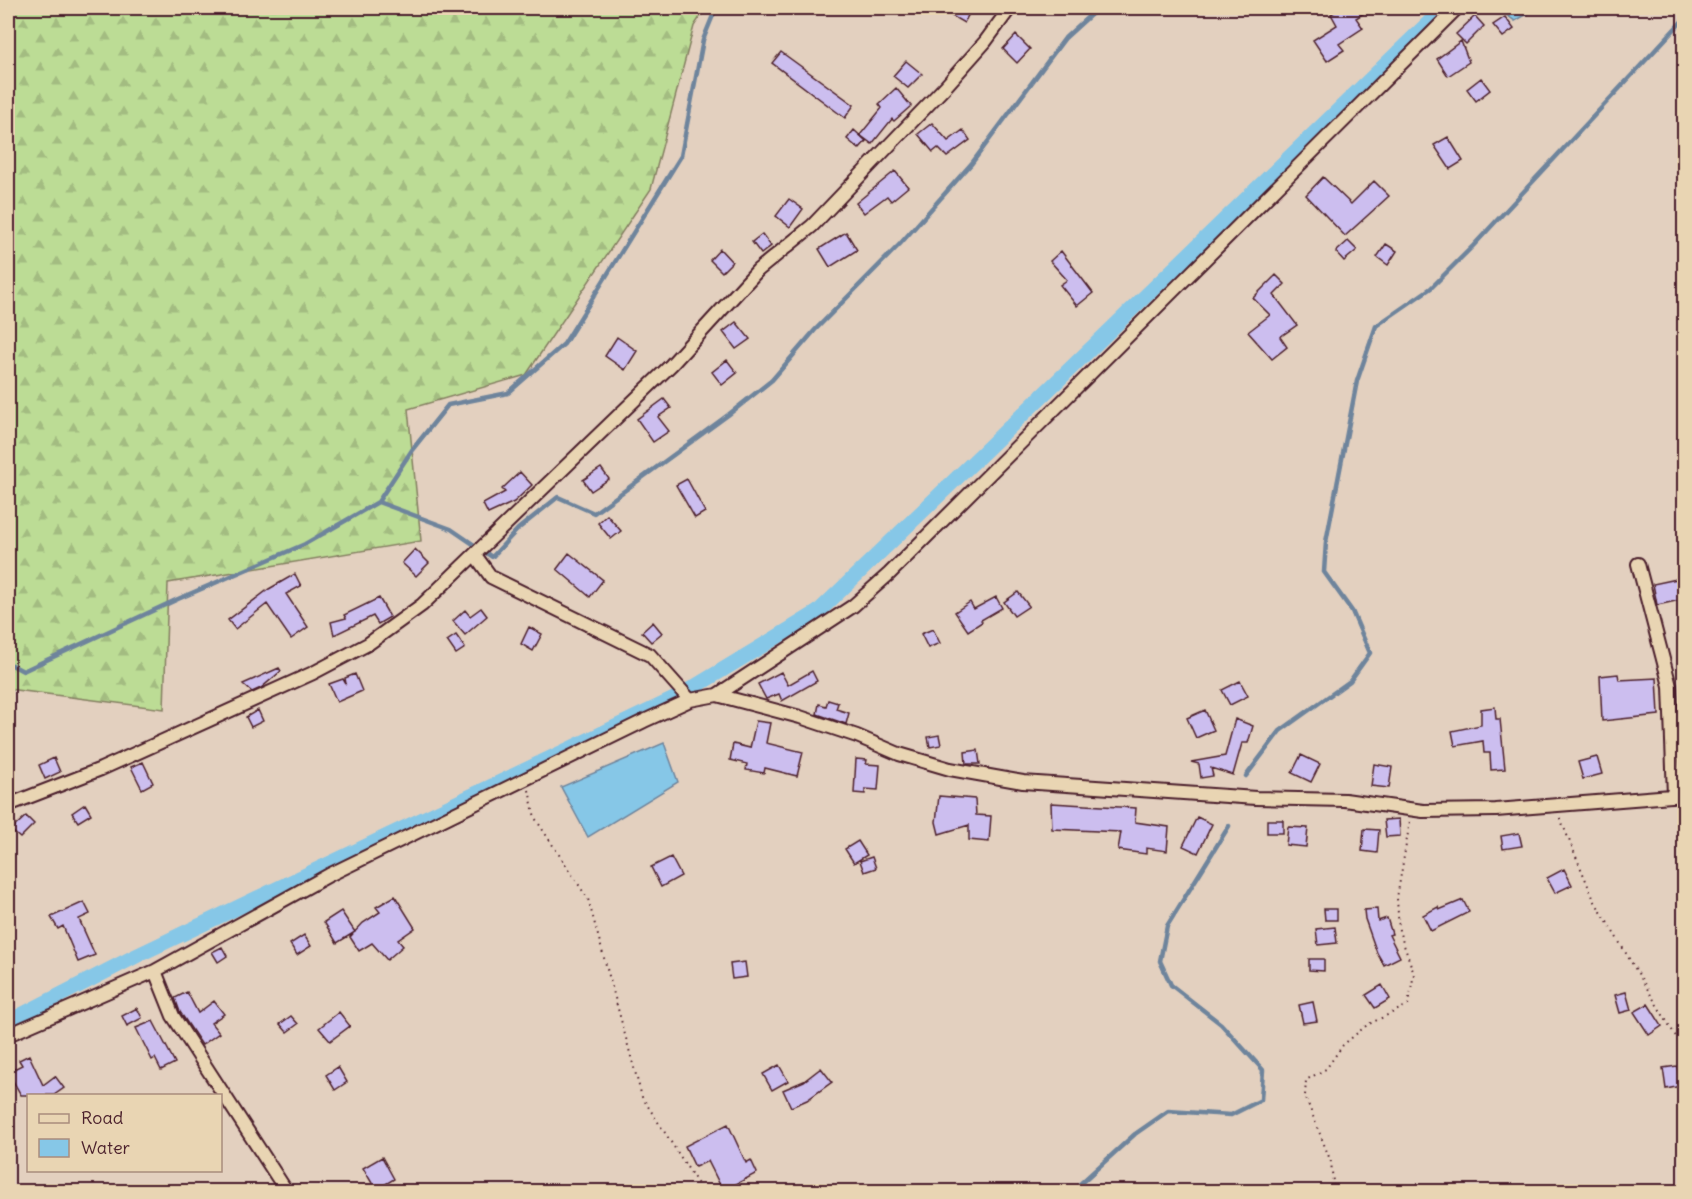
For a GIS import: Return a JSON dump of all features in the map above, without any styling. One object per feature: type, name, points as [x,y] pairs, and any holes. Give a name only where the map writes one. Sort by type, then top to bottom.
[{"type":"street","points":[[8,805],[101,769],[313,673],[368,644],[422,605],[671,365],[758,270],[812,226],[945,87],[985,42],[1011,8]]},
{"type":"street","points":[[8,1035],[155,971],[329,875],[690,700],[717,695],[853,606],[889,574],[1457,8]]},
{"type":"street","points":[[475,555],[491,577],[650,655],[677,682],[690,700]]},
{"type":"street","points":[[717,695],[800,717],[857,736],[899,754],[950,769],[1023,782],[1256,798],[1345,800],[1412,810],[1496,810],[1679,796],[1670,686],[1638,564]]},
{"type":"street","points":[[155,971],[173,1016],[287,1191]]},
{"type":"path","points":[[526,779],[535,818],[588,899],[642,1097],[703,1191]]},
{"type":"path","points":[[1555,805],[1594,900],[1684,1050]]},
{"type":"path","points":[[1334,1191],[1331,1162],[1305,1096],[1306,1080],[1326,1069],[1343,1045],[1367,1025],[1408,1005],[1414,974],[1399,931],[1397,898],[1412,810]]},
{"type":"green space","points":[[8,8],[706,8],[694,26],[651,189],[526,375],[408,409],[421,541],[168,583],[164,709],[8,689]]},
{"type":"water","points":[[1497,8],[1538,8],[1515,21]]},
{"type":"water","points":[[664,743],[678,782],[588,837],[561,787]]},
{"type":"building","points":[[938,8],[972,8],[964,23]]},
{"type":"building","points":[[1341,8],[1372,8],[1356,18],[1363,28],[1339,44],[1344,50],[1327,61],[1313,40],[1337,25],[1331,14]]},
{"type":"building","points":[[1475,16],[1484,26],[1466,44],[1456,34]]},
{"type":"building","points":[[1505,17],[1514,29],[1503,37],[1493,25]]},
{"type":"building","points":[[1016,35],[1030,49],[1017,63],[1003,49]]},
{"type":"building","points":[[1461,41],[1469,62],[1448,76],[1437,59]]},
{"type":"building","points":[[781,52],[854,105],[845,118],[772,63]]},
{"type":"building","points":[[906,61],[922,74],[908,88],[893,76]]},
{"type":"building","points":[[1481,78],[1490,90],[1476,101],[1467,89]]},
{"type":"building","points":[[896,88],[911,106],[894,121],[892,119],[872,144],[860,135],[882,108],[879,104]]},
{"type":"building","points":[[932,123],[948,141],[963,130],[970,140],[947,157],[938,148],[933,152],[918,134]]},
{"type":"building","points":[[854,130],[866,141],[859,149],[847,139]]},
{"type":"building","points":[[1448,137],[1463,161],[1450,169],[1434,145]]},
{"type":"building","points":[[895,171],[908,187],[891,201],[887,196],[864,213],[856,203]]},
{"type":"building","points":[[1323,177],[1351,204],[1374,181],[1389,196],[1345,236],[1306,195]]},
{"type":"building","points":[[789,199],[803,209],[790,227],[776,216]]},
{"type":"building","points":[[846,232],[857,250],[830,267],[819,249]]},
{"type":"building","points":[[762,234],[771,246],[761,254],[752,242]]},
{"type":"building","points":[[1348,241],[1357,250],[1344,261],[1336,252]]},
{"type":"building","points":[[1386,244],[1397,251],[1388,265],[1377,257]]},
{"type":"building","points":[[720,249],[732,262],[722,272],[710,260]]},
{"type":"building","points":[[1061,251],[1093,293],[1077,306],[1060,285],[1067,280],[1050,261]]},
{"type":"building","points":[[1276,275],[1285,284],[1274,295],[1297,325],[1280,337],[1287,347],[1272,359],[1248,332],[1270,315],[1253,298]]},
{"type":"building","points":[[736,322],[750,339],[736,349],[723,332]]},
{"type":"building","points":[[617,337],[637,351],[625,370],[605,356]]},
{"type":"building","points":[[727,360],[737,373],[722,385],[712,372]]},
{"type":"building","points":[[664,399],[671,408],[658,417],[669,431],[653,442],[637,419]]},
{"type":"building","points":[[601,468],[609,479],[591,491],[583,480]]},
{"type":"building","points":[[520,472],[532,485],[514,502],[488,514],[483,504],[505,492],[502,489]]},
{"type":"building","points":[[687,479],[705,512],[695,518],[676,485]]},
{"type":"building","points":[[607,515],[621,531],[611,539],[598,523]]},
{"type":"building","points":[[415,549],[429,563],[416,576],[402,563]]},
{"type":"building","points":[[569,553],[603,580],[590,597],[557,569]]},
{"type":"building","points":[[295,574],[301,586],[286,594],[308,627],[291,639],[267,604],[235,629],[228,620],[269,589]]},
{"type":"building","points":[[1677,579],[1681,600],[1657,605],[1653,584]]},
{"type":"building","points":[[1018,592],[1029,606],[1014,616],[1004,602]]},
{"type":"building","points":[[996,597],[1002,608],[981,620],[982,622],[968,631],[955,612],[970,602],[974,609]]},
{"type":"building","points":[[379,598],[390,617],[378,624],[373,616],[334,635],[331,622],[346,618],[344,615]]},
{"type":"building","points":[[481,608],[487,616],[465,635],[453,621],[465,610],[470,616]]},
{"type":"building","points":[[653,622],[662,633],[651,642],[642,632]]},
{"type":"building","points":[[529,627],[542,634],[533,651],[521,644]]},
{"type":"building","points":[[933,629],[940,643],[928,648],[921,634]]},
{"type":"building","points":[[456,635],[465,648],[456,654],[447,641]]},
{"type":"building","points":[[279,668],[281,671],[261,688],[252,692],[243,684]]},
{"type":"building","points":[[812,671],[817,681],[782,701],[779,694],[766,699],[758,684],[781,672],[788,685]]},
{"type":"building","points":[[355,674],[362,691],[337,702],[329,684],[343,679],[346,684],[345,678]]},
{"type":"building","points":[[1618,674],[1619,680],[1657,678],[1659,715],[1602,721],[1600,676]]},
{"type":"building","points":[[1240,681],[1248,696],[1230,705],[1222,690]]},
{"type":"building","points":[[828,700],[838,703],[836,709],[849,713],[846,724],[817,714],[819,704],[826,706]]},
{"type":"building","points":[[1495,707],[1496,719],[1500,719],[1505,769],[1491,770],[1490,753],[1484,753],[1483,741],[1455,746],[1452,731],[1481,725],[1481,709]]},
{"type":"building","points":[[258,710],[263,721],[251,727],[246,717]]},
{"type":"building","points":[[1205,710],[1214,730],[1196,738],[1187,718]]},
{"type":"building","points":[[1235,719],[1253,726],[1248,743],[1242,743],[1233,775],[1211,768],[1213,776],[1201,778],[1199,764],[1191,762],[1225,756]]},
{"type":"building","points":[[756,721],[770,723],[766,743],[803,752],[797,776],[765,768],[764,773],[746,770],[747,764],[730,760],[733,744],[750,748]]},
{"type":"building","points":[[939,735],[941,745],[930,747],[928,737]]},
{"type":"building","points":[[978,750],[980,764],[966,764],[965,752]]},
{"type":"building","points":[[1301,755],[1320,764],[1311,782],[1292,773]]},
{"type":"building","points":[[1597,757],[1602,774],[1583,779],[1578,762]]},
{"type":"building","points":[[54,758],[60,772],[45,779],[39,765]]},
{"type":"building","points":[[856,759],[867,760],[866,764],[880,765],[878,790],[865,789],[865,794],[854,793]]},
{"type":"building","points":[[143,762],[153,783],[142,789],[131,767]]},
{"type":"building","points":[[1374,764],[1392,767],[1389,788],[1371,786]]},
{"type":"building","points":[[939,796],[975,799],[976,815],[991,816],[989,842],[969,840],[969,825],[939,834],[936,822]]},
{"type":"building","points":[[1051,803],[1136,808],[1135,822],[1169,827],[1167,851],[1146,848],[1146,854],[1118,850],[1121,832],[1052,829]]},
{"type":"building","points":[[85,804],[91,814],[78,822],[72,813]]},
{"type":"building","points":[[26,816],[34,824],[20,838],[11,830]]},
{"type":"building","points":[[1197,817],[1212,824],[1198,853],[1183,846]]},
{"type":"building","points":[[1399,819],[1400,836],[1386,837],[1384,820]]},
{"type":"building","points":[[1267,820],[1283,820],[1283,833],[1267,833]]},
{"type":"building","points":[[1288,827],[1308,828],[1306,847],[1286,845]]},
{"type":"building","points":[[1364,829],[1379,830],[1377,853],[1362,851]]},
{"type":"building","points":[[1519,833],[1522,846],[1503,849],[1501,836]]},
{"type":"building","points":[[858,841],[867,855],[854,863],[845,849]]},
{"type":"building","points":[[671,857],[681,876],[661,887],[651,867]]},
{"type":"building","points":[[872,857],[876,868],[864,872],[860,861]]},
{"type":"building","points":[[1564,869],[1572,885],[1555,893],[1547,878]]},
{"type":"building","points":[[395,896],[415,928],[398,940],[403,946],[387,960],[372,943],[359,951],[350,937],[363,923],[380,912],[376,907]]},
{"type":"building","points":[[1463,900],[1469,912],[1431,931],[1423,915],[1438,907],[1439,910]]},
{"type":"building","points":[[84,902],[90,914],[79,919],[95,955],[78,962],[63,926],[58,929],[51,917]]},
{"type":"building","points":[[1324,909],[1337,909],[1337,920],[1325,920]]},
{"type":"building","points":[[1377,909],[1378,921],[1387,918],[1392,934],[1389,935],[1400,957],[1384,965],[1377,953],[1365,919],[1364,910]]},
{"type":"building","points":[[341,911],[355,932],[337,943],[324,922]]},
{"type":"building","points":[[1335,927],[1337,943],[1318,945],[1316,929]]},
{"type":"building","points":[[304,935],[311,946],[297,955],[290,944]]},
{"type":"building","points":[[222,947],[227,956],[218,962],[212,952]]},
{"type":"building","points":[[1309,959],[1324,959],[1324,971],[1309,970]]},
{"type":"building","points":[[745,962],[747,977],[732,979],[730,964]]},
{"type":"building","points":[[1382,985],[1390,999],[1375,1008],[1366,995]]},
{"type":"building","points":[[187,992],[198,1013],[214,1001],[224,1014],[211,1023],[219,1033],[202,1045],[180,1012],[175,998]]},
{"type":"building","points":[[1626,992],[1631,1010],[1620,1013],[1615,995]]},
{"type":"building","points":[[1313,1002],[1317,1021],[1303,1023],[1299,1005]]},
{"type":"building","points":[[1648,1004],[1662,1026],[1649,1035],[1634,1012]]},
{"type":"building","points":[[137,1008],[142,1018],[127,1026],[122,1016]]},
{"type":"building","points":[[339,1012],[350,1026],[330,1041],[319,1028]]},
{"type":"building","points":[[291,1016],[298,1024],[287,1032],[280,1024]]},
{"type":"building","points":[[153,1021],[175,1063],[161,1070],[155,1058],[152,1060],[136,1028]]},
{"type":"building","points":[[29,1055],[43,1085],[55,1076],[64,1088],[55,1094],[21,1095],[8,1072],[22,1065],[19,1060]]},
{"type":"building","points":[[779,1065],[788,1081],[772,1090],[763,1074]]},
{"type":"building","points":[[1677,1066],[1681,1086],[1666,1089],[1663,1068]]},
{"type":"building","points":[[338,1067],[347,1082],[335,1090],[326,1075]]},
{"type":"building","points":[[821,1068],[832,1082],[807,1100],[791,1107],[783,1090],[804,1081]]},
{"type":"building","points":[[728,1124],[746,1163],[751,1160],[757,1173],[723,1191],[708,1161],[695,1167],[685,1146]]},
{"type":"building","points":[[382,1157],[394,1179],[376,1190],[363,1168]]},
{"type":"waterway","points":[[8,663],[23,671],[178,599],[305,544],[378,502],[412,450],[448,405],[508,393],[564,344],[681,156],[703,40],[716,8]]},
{"type":"waterway","points":[[378,502],[451,529],[492,557],[518,529],[558,497],[594,513],[772,380],[815,330],[900,244],[972,163],[1065,38],[1098,8]]},
{"type":"waterway","points":[[8,1022],[136,956],[676,698],[818,612],[1444,8]]},
{"type":"waterway","points":[[1246,776],[1280,731],[1350,681],[1370,653],[1352,611],[1324,572],[1326,542],[1357,381],[1376,326],[1431,288],[1473,246],[1684,19]]},
{"type":"waterway","points":[[1077,1192],[1080,1184],[1135,1134],[1168,1111],[1231,1115],[1261,1100],[1263,1070],[1221,1024],[1171,985],[1160,961],[1167,926],[1229,826]]}]
